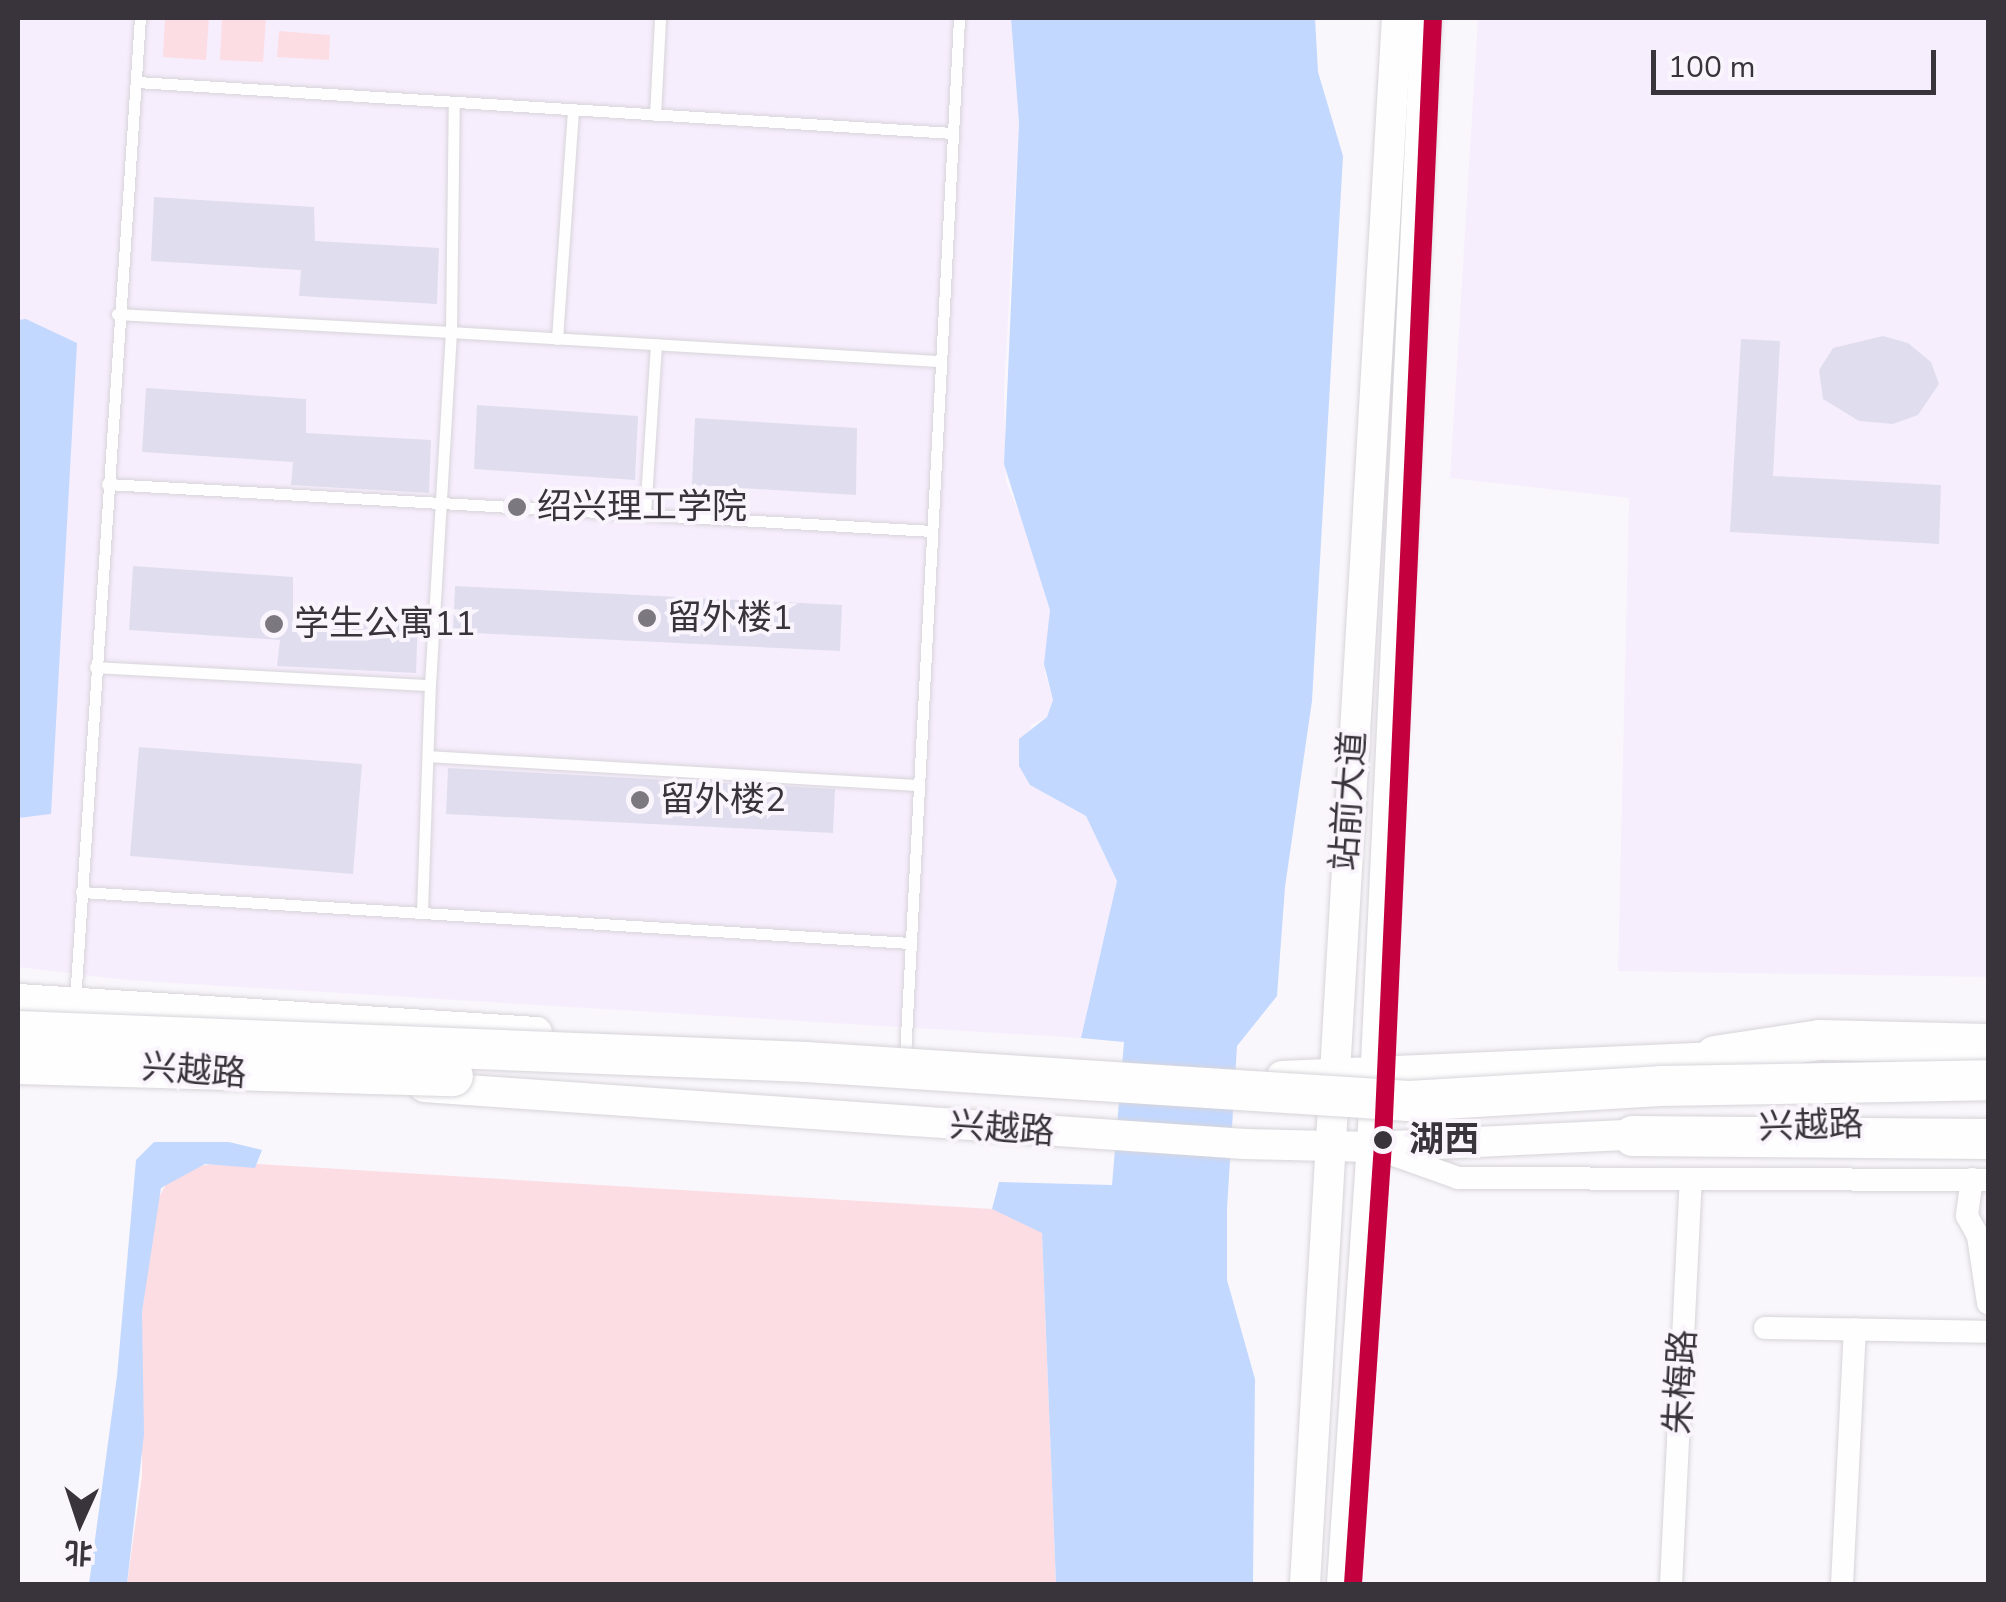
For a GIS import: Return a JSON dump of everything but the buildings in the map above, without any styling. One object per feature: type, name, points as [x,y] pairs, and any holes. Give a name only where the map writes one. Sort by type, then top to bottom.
[{"type":"highway","points":[[18,1031],[806,1062],[1408,1101],[1660,1086],[1988,1080]]},
{"type":"highway","points":[[1715,1056],[1820,1040],[1988,1044]]},
{"type":"highway","points":[[18,1060],[807,1086],[1414,1121],[1660,1108],[1988,1105]]},
{"type":"highway","points":[[1633,1136],[1988,1139]]},
{"type":"main road","name":"站前大道","points":[[1306,1584],[1331,1075],[1397,18]]},
{"type":"main road","name":"站前大道","points":[[1342,1584],[1372,1146],[1426,18]]},
{"type":"main road","name":"兴越路","points":[[18,999],[1250,1076],[1715,1056],[1988,1058]]},
{"type":"main road","name":"兴越路","points":[[18,1060],[1245,1144],[1372,1146],[1988,1125]]},
{"type":"street","points":[[1372,1146],[1458,1178],[1980,1180],[1967,1216],[1978,1236],[1988,1303]]},
{"type":"street","name":"朱梅路","points":[[1670,1584],[1691,1179]]},
{"type":"street","points":[[1765,1328],[1988,1332]]},
{"type":"street","points":[[1842,1584],[1855,1330]]},
{"type":"lane","points":[[70,1062],[140,18]]},
{"type":"lane","points":[[655,114],[660,18]]},
{"type":"lane","points":[[905,1056],[959,18]]},
{"type":"lane","points":[[136,82],[952,133]]},
{"type":"lane","points":[[422,911],[430,684],[444,502],[454,102]]},
{"type":"lane","points":[[557,339],[573,110]]},
{"type":"lane","points":[[118,314],[940,361]]},
{"type":"lane","points":[[644,514],[656,344]]},
{"type":"lane","points":[[107,484],[931,531]]},
{"type":"lane","points":[[95,667],[430,684]]},
{"type":"lane","points":[[428,756],[919,785]]},
{"type":"lane","points":[[82,892],[911,943]]},
{"type":"shaded area","name":"绍兴理工学院","points":[[18,18],[1011,18],[1019,123],[1004,390],[1006,482],[1028,532],[1050,610],[1045,673],[1053,700],[1047,717],[1031,725],[1030,785],[1086,816],[1117,881],[1081,1038],[126,980],[18,967]]},
{"type":"shaded area","points":[[165,18],[209,18],[206,60],[163,57]]},
{"type":"shaded area","points":[[222,18],[266,18],[263,62],[220,60]]},
{"type":"shaded area","points":[[1478,18],[1988,18],[1988,977],[1618,971],[1629,498],[1450,478]]},
{"type":"shaded area","points":[[279,31],[330,35],[329,60],[277,57]]},
{"type":"shaded area","points":[[224,1162],[992,1209],[1036,1227],[1042,1233],[1056,1584],[127,1584],[142,1476],[142,1312],[156,1203],[166,1184],[193,1167]]},
{"type":"water","points":[[1011,18],[1315,18],[1318,72],[1343,156],[1312,701],[1285,887],[1277,996],[1237,1046],[1227,1209],[1227,1280],[1255,1379],[1253,1584],[1056,1584],[1042,1233],[992,1209],[999,1182],[1112,1185],[1124,1042],[1081,1038],[1117,881],[1086,816],[1030,785],[1019,766],[1019,739],[1047,717],[1053,700],[1044,664],[1050,610],[1004,464],[1019,123]]},
{"type":"water","points":[[26,319],[77,343],[51,814],[18,818],[18,320]]},
{"type":"water","points":[[154,1142],[229,1142],[262,1150],[255,1168],[205,1164],[161,1188],[142,1312],[144,1434],[127,1584],[89,1584],[117,1376],[136,1160]]},
{"type":"transit line","points":[[1353,1584],[1383,1140],[1433,18]]},
{"type":"place","name":"绍兴理工学院","points":[[517,507]]},
{"type":"place","name":"留外楼1","points":[[647,618]]},
{"type":"place","name":"学生公寓11","points":[[274,624]]},
{"type":"place","name":"留外楼2","points":[[640,800]]},
{"type":"place","name":"湖西","points":[[1383,1140]]}]
